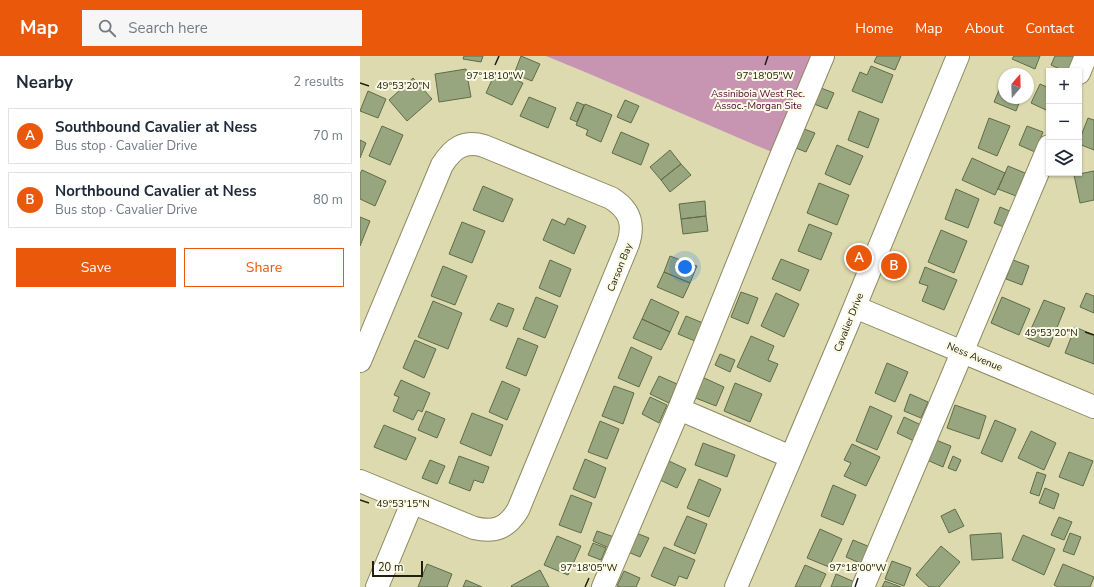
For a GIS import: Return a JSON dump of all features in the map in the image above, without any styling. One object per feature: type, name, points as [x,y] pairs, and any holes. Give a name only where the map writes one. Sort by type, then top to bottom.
[{"type":"street","points":[[603,587],[679,409],[823,56]]},
{"type":"street","name":"Cavalier Drive","points":[[736,587],[855,306],[958,56]]},
{"type":"street","points":[[1081,68],[1086,56]]},
{"type":"street","name":"Carson Bay","points":[[360,361],[442,165],[450,154],[459,148],[469,143],[484,146],[611,198],[619,203],[626,211],[632,226],[628,244],[518,510],[513,518],[506,525],[490,531],[482,530],[360,481]]},
{"type":"street","points":[[863,587],[1046,153]]},
{"type":"street","name":"Ness Avenue","points":[[855,306],[1094,407]]},
{"type":"street","points":[[679,409],[791,457]]},
{"type":"street","points":[[377,587],[412,503]]},
{"type":"green space","name":"Assiniboia West Rec. Assoc.-Morgan Site","points":[[546,56],[824,56],[781,156]]},
{"type":"building","points":[[464,56],[483,56],[481,62],[463,59]]},
{"type":"building","points":[[521,56],[540,64],[532,81],[514,74]]},
{"type":"building","points":[[877,56],[901,56],[895,70],[874,62]]},
{"type":"building","points":[[1014,56],[1040,56],[1035,69],[1012,59]]},
{"type":"building","points":[[1055,56],[1078,56],[1072,68],[1058,68],[1051,65]]},
{"type":"building","points":[[871,66],[893,75],[882,103],[852,91],[860,72],[867,75]]},
{"type":"building","points":[[466,69],[471,97],[439,102],[435,74]]},
{"type":"building","points":[[496,71],[523,83],[512,105],[486,93]]},
{"type":"building","points":[[413,78],[432,99],[407,121],[389,100]]},
{"type":"building","points":[[1040,84],[1046,87],[1046,110],[1033,104],[1034,97]]},
{"type":"building","points":[[821,88],[834,93],[827,109],[814,104]]},
{"type":"building","points":[[368,91],[386,99],[378,118],[360,111]]},
{"type":"building","points":[[998,92],[998,104],[994,102]]},
{"type":"building","points":[[529,97],[556,108],[548,128],[520,116]]},
{"type":"building","points":[[625,100],[639,106],[631,123],[617,117]]},
{"type":"building","points":[[577,102],[584,105],[577,122],[570,119]]},
{"type":"building","points":[[585,104],[612,115],[601,142],[586,135],[588,130],[576,125]]},
{"type":"building","points":[[999,104],[1019,104],[1016,111]]},
{"type":"building","points":[[859,111],[879,119],[868,148],[848,140]]},
{"type":"building","points":[[989,118],[1010,126],[997,156],[978,148]]},
{"type":"building","points":[[1088,118],[1094,120],[1094,150],[1082,145],[1082,133]]},
{"type":"building","points":[[382,126],[403,135],[390,165],[369,156]]},
{"type":"building","points":[[1027,126],[1043,132],[1035,152],[1019,145]]},
{"type":"building","points":[[804,129],[815,133],[806,152],[796,148]]},
{"type":"building","points":[[621,132],[649,144],[641,165],[612,153]]},
{"type":"building","points":[[360,140],[366,143],[360,158]]},
{"type":"building","points":[[837,145],[863,156],[850,185],[825,174]]},
{"type":"building","points":[[670,150],[681,164],[661,180],[650,167]]},
{"type":"building","points":[[972,158],[1005,173],[995,195],[962,180]]},
{"type":"building","points":[[681,164],[691,175],[670,192],[661,180]]},
{"type":"building","points":[[1008,166],[1025,173],[1016,196],[998,189]]},
{"type":"building","points":[[362,170],[386,181],[375,206],[360,199],[360,174]]},
{"type":"building","points":[[1094,171],[1094,200],[1080,203],[1074,176],[1082,176],[1082,173]]},
{"type":"building","points":[[819,183],[849,195],[837,225],[807,213]]},
{"type":"building","points":[[483,186],[513,199],[503,222],[473,210]]},
{"type":"building","points":[[956,189],[979,199],[968,228],[945,219]]},
{"type":"building","points":[[705,201],[706,216],[681,219],[679,204]]},
{"type":"building","points":[[1000,207],[1012,212],[1006,228],[994,223]]},
{"type":"building","points":[[706,216],[708,231],[683,234],[681,219]]},
{"type":"building","points":[[360,217],[370,221],[360,246]]},
{"type":"building","points":[[568,218],[586,226],[574,254],[543,240],[552,219],[565,225]]},
{"type":"building","points":[[462,222],[485,231],[472,263],[449,254]]},
{"type":"building","points":[[809,224],[832,233],[821,260],[798,251]]},
{"type":"building","points":[[941,230],[967,241],[954,273],[928,262]]},
{"type":"building","points":[[670,256],[697,266],[690,283],[664,272]]},
{"type":"building","points":[[781,259],[809,270],[800,291],[772,279]]},
{"type":"building","points":[[550,260],[571,269],[560,297],[539,288]]},
{"type":"building","points":[[1013,260],[1029,266],[1022,285],[1006,279]]},
{"type":"building","points":[[443,266],[467,276],[455,305],[431,296]]},
{"type":"building","points":[[925,267],[957,280],[944,310],[922,301],[928,286],[919,283]]},
{"type":"building","points":[[664,272],[690,283],[683,298],[657,287]]},
{"type":"building","points":[[741,292],[758,298],[748,324],[731,317]]},
{"type":"building","points":[[776,293],[799,304],[784,337],[761,326]]},
{"type":"building","points":[[1086,293],[1094,296],[1094,313],[1080,307]]},
{"type":"building","points":[[536,297],[558,306],[545,338],[523,329]]},
{"type":"building","points":[[1002,297],[1030,309],[1019,335],[991,323]]},
{"type":"building","points":[[651,299],[679,312],[670,332],[642,319]]},
{"type":"building","points":[[1044,300],[1065,308],[1049,347],[1027,338]]},
{"type":"building","points":[[433,301],[462,313],[448,349],[418,337]]},
{"type":"building","points":[[498,303],[514,309],[507,327],[490,320]]},
{"type":"building","points":[[686,316],[703,323],[695,341],[678,334]]},
{"type":"building","points":[[642,319],[670,332],[661,350],[633,338]]},
{"type":"building","points":[[1075,327],[1094,335],[1094,364],[1065,353]]},
{"type":"building","points":[[751,336],[774,346],[768,360],[778,364],[770,382],[737,367]]},
{"type":"building","points":[[518,338],[538,346],[526,376],[506,368]]},
{"type":"building","points":[[415,340],[436,349],[424,378],[403,368]]},
{"type":"building","points":[[631,347],[652,357],[639,387],[618,378]]},
{"type":"building","points":[[720,354],[735,360],[730,372],[715,365]]},
{"type":"building","points":[[887,363],[908,372],[895,402],[875,393]]},
{"type":"building","points":[[659,376],[677,384],[669,403],[650,394]]},
{"type":"building","points":[[702,377],[724,387],[716,406],[693,397]]},
{"type":"building","points":[[401,380],[430,393],[422,412],[418,410],[413,420],[393,411],[399,397],[394,395]]},
{"type":"building","points":[[502,381],[520,389],[507,420],[489,412]]},
{"type":"building","points":[[735,383],[762,394],[750,422],[724,411]]},
{"type":"building","points":[[614,386],[634,393],[623,424],[602,416]]},
{"type":"building","points":[[910,394],[928,402],[921,418],[904,411]]},
{"type":"building","points":[[650,397],[667,405],[659,423],[642,414]]},
{"type":"building","points":[[955,405],[986,416],[979,439],[947,428]]},
{"type":"building","points":[[870,406],[892,416],[877,450],[856,441]]},
{"type":"building","points":[[426,411],[445,419],[437,438],[418,430]]},
{"type":"building","points":[[472,413],[503,425],[491,456],[460,443]]},
{"type":"building","points":[[904,417],[921,425],[914,441],[897,433]]},
{"type":"building","points":[[995,420],[1016,429],[1002,462],[981,453]]},
{"type":"building","points":[[600,421],[619,429],[607,459],[588,452]]},
{"type":"building","points":[[384,425],[416,438],[406,460],[374,447]]},
{"type":"building","points":[[1031,431],[1056,443],[1044,470],[1018,458]]},
{"type":"building","points":[[936,440],[951,446],[943,467],[927,460]]},
{"type":"building","points":[[703,443],[735,455],[727,477],[695,465]]},
{"type":"building","points":[[852,444],[880,457],[866,486],[844,476],[851,463],[844,460]]},
{"type":"building","points":[[1069,452],[1093,461],[1083,486],[1059,477]]},
{"type":"building","points":[[459,456],[489,467],[483,483],[474,480],[470,491],[449,483]]},
{"type":"building","points":[[953,456],[961,460],[956,471],[948,468]]},
{"type":"building","points":[[585,459],[606,468],[595,498],[573,489]]},
{"type":"building","points":[[430,460],[445,466],[437,484],[422,478]]},
{"type":"building","points":[[669,461],[686,469],[677,488],[660,480]]},
{"type":"building","points":[[1037,472],[1046,475],[1039,496],[1030,493]]},
{"type":"building","points":[[699,479],[721,489],[709,517],[687,508]]},
{"type":"building","points":[[833,485],[856,495],[843,525],[821,516]]},
{"type":"building","points":[[1045,488],[1059,494],[1054,509],[1039,503]]},
{"type":"building","points":[[571,495],[592,503],[581,533],[559,525]]},
{"type":"building","points":[[955,509],[964,526],[949,533],[941,516]]},
{"type":"building","points":[[687,516],[707,524],[695,554],[674,545]]},
{"type":"building","points":[[1059,517],[1072,522],[1064,540],[1051,535]]},
{"type":"building","points":[[820,529],[842,539],[829,567],[807,558]]},
{"type":"building","points":[[597,531],[614,537],[609,548],[593,541]]},
{"type":"building","points":[[636,533],[649,538],[640,557],[628,552]]},
{"type":"building","points":[[1001,533],[1003,558],[972,560],[970,535]]},
{"type":"building","points":[[1070,533],[1081,537],[1074,555],[1063,551]]},
{"type":"building","points":[[1023,535],[1055,549],[1044,575],[1012,560]]},
{"type":"building","points":[[557,536],[581,546],[568,575],[544,565]]},
{"type":"building","points":[[853,540],[870,547],[862,564],[846,557]]},
{"type":"building","points":[[593,543],[606,548],[601,560],[588,555]]},
{"type":"building","points":[[941,546],[960,562],[939,587],[929,587],[916,575]]},
{"type":"building","points":[[664,547],[695,560],[687,579],[679,576],[675,586],[651,576]]},
{"type":"building","points":[[892,561],[911,568],[904,586],[885,579]]},
{"type":"building","points":[[427,564],[452,574],[447,587],[418,587]]},
{"type":"building","points":[[1063,564],[1094,577],[1090,587],[1058,587],[1054,585]]},
{"type":"building","points":[[805,565],[826,574],[820,587],[795,587]]},
{"type":"building","points":[[540,570],[549,587],[511,586]]},
{"type":"building","points":[[624,571],[640,578],[636,587],[617,586]]},
{"type":"building","points":[[836,574],[857,583],[856,587],[831,587]]},
{"type":"building","points":[[466,580],[482,587],[463,587]]},
{"type":"building","points":[[885,581],[901,587],[882,587]]},
{"type":"place","name":"Southbound Cavalier at Ness","points":[[859,258]]},
{"type":"place","name":"Northbound Cavalier at Ness","points":[[894,266]]}]
